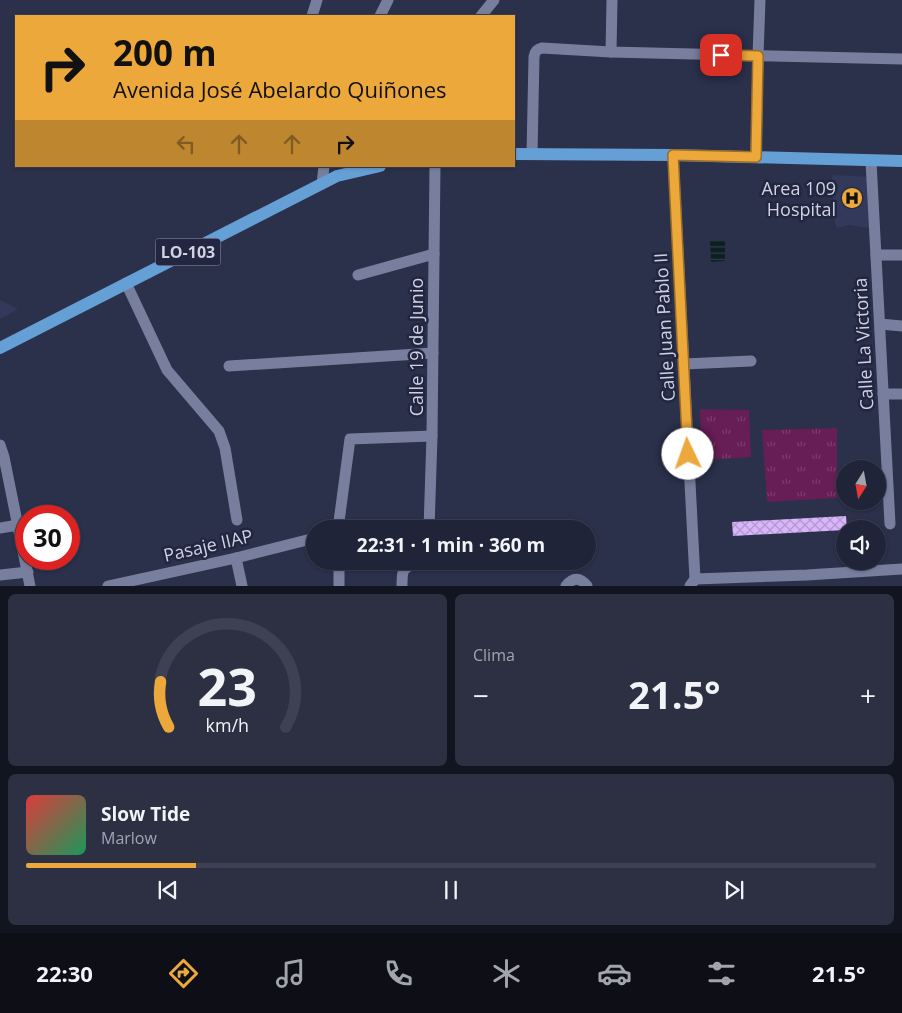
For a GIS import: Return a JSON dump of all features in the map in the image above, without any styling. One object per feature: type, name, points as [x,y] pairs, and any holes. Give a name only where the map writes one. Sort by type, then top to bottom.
[{"type":"main road","points":[[515,154],[673,155],[902,161]]},
{"type":"main road","name":"LO-103","points":[[0,348],[338,176],[367,168]]},
{"type":"street","points":[[312,15],[317,0]]},
{"type":"street","points":[[380,15],[388,0]]},
{"type":"street","points":[[482,15],[494,0]]},
{"type":"street","points":[[611,52],[612,0]]},
{"type":"street","points":[[756,157],[760,0]]},
{"type":"street","points":[[532,154],[534,57],[537,49],[902,59]]},
{"type":"street","name":"Calle Juan Pablo II","points":[[673,155],[684,364],[692,582]]},
{"type":"street","name":"Calle La Victoria","points":[[871,161],[890,524]]},
{"type":"street","points":[[322,184],[324,167]]},
{"type":"street","name":"Calle 19 de Junio","points":[[429,520],[435,167]]},
{"type":"street","points":[[358,275],[434,254]]},
{"type":"street","points":[[876,255],[902,255]]},
{"type":"street","points":[[126,283],[167,370],[219,430],[225,448],[237,520]]},
{"type":"street","points":[[880,324],[902,326]]},
{"type":"street","points":[[229,366],[433,353]]},
{"type":"street","points":[[684,364],[751,361]]},
{"type":"street","points":[[883,394],[902,394]]},
{"type":"street","points":[[339,520],[350,439],[432,436]]},
{"type":"street","points":[[0,445],[15,512]]},
{"type":"street","points":[[0,528],[15,526]]},
{"type":"street","name":"Pasaje IIAP","points":[[108,586],[137,582],[306,540]]},
{"type":"street","points":[[236,558],[242,586]]},
{"type":"street","points":[[692,582],[807,580],[902,569]]},
{"type":"street","points":[[339,570],[339,586]]},
{"type":"street","points":[[402,586],[403,570]]},
{"type":"street","points":[[0,575],[28,572],[30,586]]},
{"type":"street","points":[[566,586],[575,578],[581,579],[587,586]]},
{"type":"shaded area","name":"Area 109 Hospital","points":[[832,175],[870,177],[870,228],[849,225],[837,228],[834,219]]},
{"type":"shaded area","points":[[710,241],[725,241],[725,261],[711,262]]},
{"type":"shaded area","points":[[0,300],[18,309],[0,319]]},
{"type":"green space","points":[[700,409],[749,410],[751,457],[702,460]]},
{"type":"green space","points":[[837,428],[836,498],[767,502],[762,430]]},
{"type":"building","points":[[846,516],[846,520],[836,520],[836,530],[733,536],[732,522]]},
{"type":"place","name":"Area 109 Hospital","points":[[852,198]]},
{"type":"route","points":[[688,454],[673,155],[756,157],[758,56],[721,55]]}]
